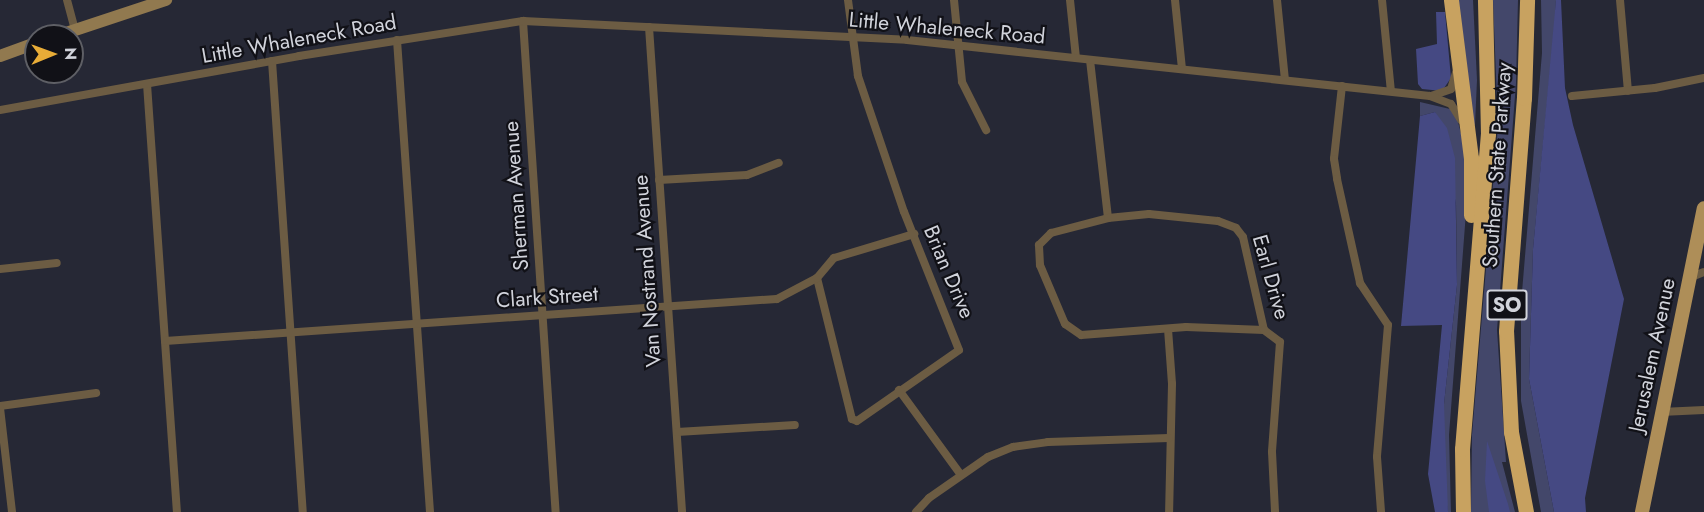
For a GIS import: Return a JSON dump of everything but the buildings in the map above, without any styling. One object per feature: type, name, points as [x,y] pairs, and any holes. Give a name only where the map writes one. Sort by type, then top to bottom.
[{"type":"highway","points":[[1450,0],[1473,184],[1467,269],[1470,352]]},
{"type":"highway","name":"Southern State Parkway","points":[[1463,512],[1461,465],[1488,134],[1485,0]]},
{"type":"highway","name":"Southern State Parkway","points":[[1526,512],[1511,432],[1506,331],[1524,98],[1527,0]]},
{"type":"main road","points":[[84,27],[166,0]]},
{"type":"main road","points":[[0,56],[24,47]]},
{"type":"main road","name":"Jerusalem Avenue","points":[[1642,512],[1704,208]]},
{"type":"street","points":[[67,0],[73,24]]},
{"type":"street","name":"Brian Drive","points":[[848,0],[858,76],[914,234],[960,346],[959,351],[899,390]]},
{"type":"street","points":[[954,0],[962,82],[986,130]]},
{"type":"street","points":[[1070,0],[1076,58]]},
{"type":"street","points":[[1175,0],[1182,69]]},
{"type":"street","points":[[1277,0],[1284,80]]},
{"type":"street","points":[[1382,0],[1391,91]]},
{"type":"street","points":[[1620,0],[1628,91]]},
{"type":"street","name":"Little Whaleneck Road","points":[[0,110],[397,40],[523,21],[853,37],[959,45],[1430,96],[1454,107],[1469,143]]},
{"type":"street","name":"Sherman Avenue","points":[[523,21],[556,512]]},
{"type":"street","name":"Van Nostrand Avenue","points":[[649,27],[682,512]]},
{"type":"street","points":[[397,40],[429,512]]},
{"type":"street","points":[[1430,96],[1448,91],[1454,85],[1456,45]]},
{"type":"street","points":[[1090,60],[1108,218],[1051,233],[1039,245],[1040,265],[1065,324],[1082,335],[1168,329],[1264,330]]},
{"type":"street","points":[[272,62],[303,512]]},
{"type":"street","points":[[1572,96],[1628,91],[1704,78]]},
{"type":"street","points":[[147,84],[177,512]]},
{"type":"street","points":[[1342,86],[1334,159],[1337,179],[1360,283],[1367,298],[1387,321],[1377,457],[1381,512]]},
{"type":"street","points":[[659,180],[747,175],[779,163]]},
{"type":"street","name":"Earl Drive","points":[[1108,218],[1149,214],[1218,221],[1236,228],[1243,237],[1264,330],[1280,342],[1272,452],[1275,512]]},
{"type":"street","name":"Clark Street","points":[[165,341],[777,298],[817,278],[834,258],[914,234]]},
{"type":"street","points":[[0,269],[57,263]]},
{"type":"street","points":[[1689,278],[1704,272]]},
{"type":"street","points":[[817,278],[848,415],[856,421],[899,390],[961,475]]},
{"type":"street","points":[[1168,329],[1172,384],[1169,512]]},
{"type":"street","points":[[12,512],[3,460],[0,407],[96,393]]},
{"type":"street","points":[[1661,412],[1704,410]]},
{"type":"street","points":[[676,432],[795,425]]},
{"type":"street","points":[[916,512],[961,475],[988,457],[1021,445],[1169,438]]},
{"type":"shaded area","points":[[1454,0],[1473,0],[1477,80],[1475,125],[1471,127]]},
{"type":"shaded area","points":[[1493,0],[1518,0],[1516,83],[1497,330],[1506,462],[1502,462],[1515,512],[1471,512],[1472,435],[1498,126]]},
{"type":"shaded area","points":[[1541,0],[1556,0],[1533,249],[1529,379],[1554,512],[1541,512],[1521,401],[1521,304],[1542,53]]},
{"type":"shaded area","points":[[1556,0],[1561,0],[1565,88],[1573,125],[1624,299],[1585,498],[1586,512],[1554,512],[1529,379],[1533,249]]},
{"type":"shaded area","points":[[1436,12],[1445,12],[1451,78],[1442,91],[1422,89],[1418,84],[1416,49],[1437,44]]},
{"type":"shaded area","points":[[1420,102],[1450,109],[1457,118],[1466,153],[1468,186],[1449,435],[1451,512],[1448,512],[1444,483],[1444,404],[1457,285],[1456,203],[1435,112],[1420,116]]},
{"type":"shaded area","points":[[1435,112],[1447,128],[1455,158],[1457,285],[1444,404],[1448,512],[1435,512],[1428,474],[1442,325],[1401,326],[1420,116]]},
{"type":"shaded area","points":[[1487,441],[1510,512],[1489,512],[1485,481]]}]
